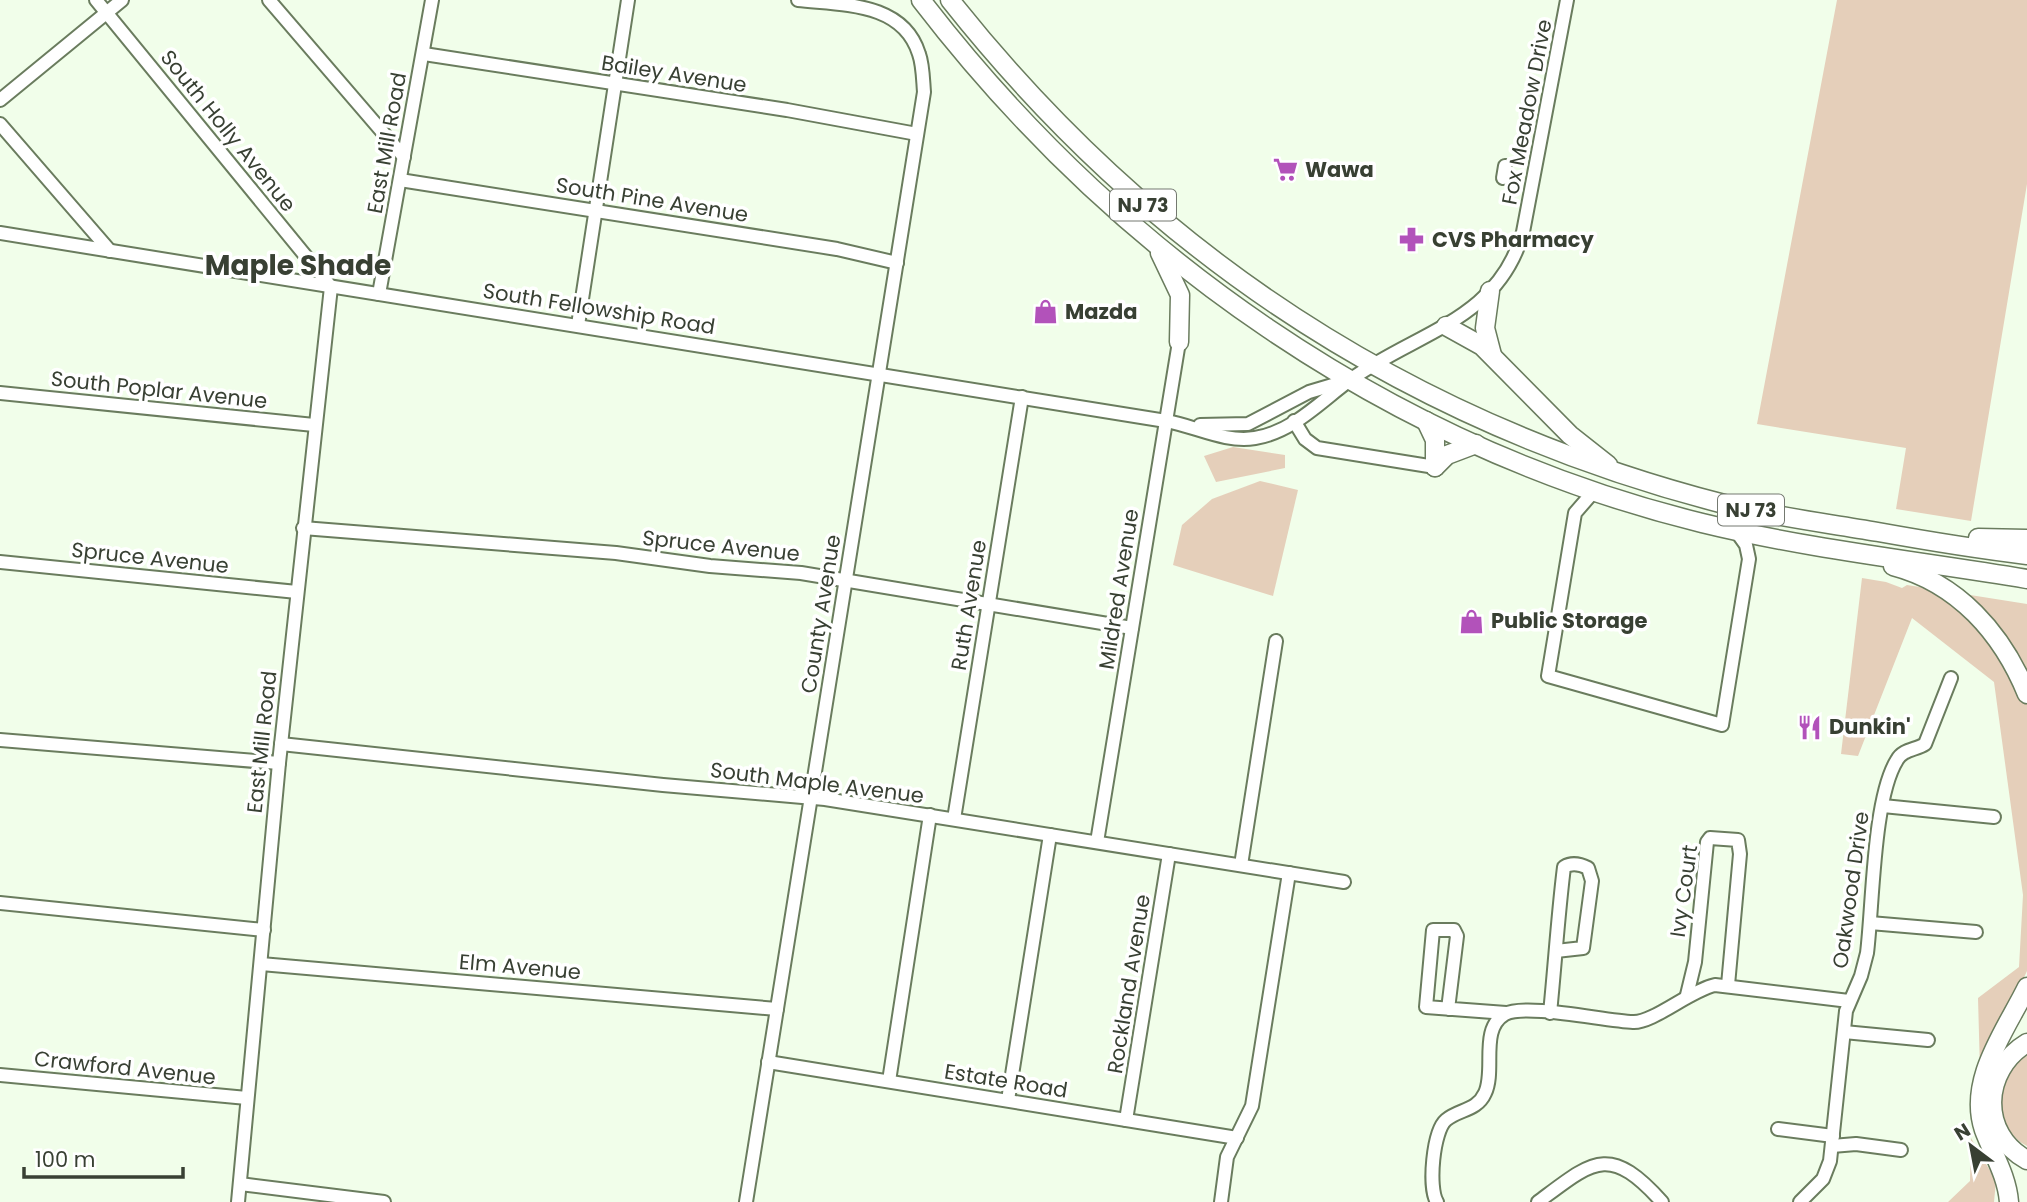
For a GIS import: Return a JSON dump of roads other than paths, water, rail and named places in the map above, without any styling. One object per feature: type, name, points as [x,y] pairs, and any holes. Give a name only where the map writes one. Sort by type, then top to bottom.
[{"type":"highway","name":"NJ 73","points":[[921,0],[969,61],[1026,125],[1089,188],[1157,247],[1244,313],[1350,380],[1426,421],[1476,444],[1595,490],[1736,530],[1801,544],[2027,579]]},
{"type":"highway","name":"NJ 73","points":[[950,0],[1024,89],[1133,197],[1240,281],[1373,367],[1508,432],[1623,475],[1736,507],[1916,541],[2027,555]]},
{"type":"highway","points":[[1157,247],[1180,295],[1179,342]]},
{"type":"highway","points":[[1490,291],[1485,328],[1492,355]]},
{"type":"highway","points":[[1447,326],[1472,338],[1570,435],[1623,475]]},
{"type":"highway","points":[[1426,421],[1435,440],[1435,467]]},
{"type":"highway","points":[[1435,467],[1447,455],[1476,444]]},
{"type":"highway","points":[[1881,533],[2027,539]]},
{"type":"highway","points":[[1801,544],[1831,555],[1909,570],[1949,590],[1991,631],[2015,667],[2027,694]]},
{"type":"highway","points":[[2009,1202],[2004,1175],[1983,1128],[1979,1093],[1984,1074],[2027,987]]},
{"type":"highway","points":[[2027,1043],[2003,1063],[1994,1081],[1991,1100],[1993,1118],[2000,1136],[2027,1160]]},
{"type":"street","name":"South Holly Avenue","points":[[96,0],[331,288]]},
{"type":"street","points":[[0,100],[122,0]]},
{"type":"street","points":[[269,0],[404,157]]},
{"type":"street","name":"East Mill Road","points":[[379,294],[432,0]]},
{"type":"street","points":[[578,325],[628,0]]},
{"type":"street","name":"County Avenue","points":[[746,1202],[924,92],[920,55],[910,34],[882,11],[798,0]]},
{"type":"street","name":"Fox Meadow Drive","points":[[1350,380],[1447,326],[1490,291],[1510,266],[1523,232],[1567,0]]},
{"type":"street","name":"Bailey Avenue","points":[[424,54],[787,110],[917,134]]},
{"type":"street","points":[[0,124],[110,251]]},
{"type":"street","name":"South Pine Avenue","points":[[400,180],[838,249],[897,263]]},
{"type":"street","name":"South Fellowship Road","points":[[0,233],[1167,421],[1191,425],[1225,437],[1251,439],[1264,436],[1320,406],[1350,380]]},
{"type":"street","name":"East Mill Road","points":[[238,1202],[279,763],[331,288]]},
{"type":"street","name":"Mildred Avenue","points":[[1097,842],[1179,342]]},
{"type":"street","name":"South Fellowship Road","points":[[1191,425],[1248,424],[1309,392],[1350,380]]},
{"type":"street","name":"South Poplar Avenue","points":[[0,393],[314,425]]},
{"type":"street","name":"Ruth Avenue","points":[[954,819],[1022,397]]},
{"type":"street","points":[[1294,421],[1305,439],[1317,448],[1435,467]]},
{"type":"street","points":[[1595,490],[1579,505],[1575,513],[1548,676],[1722,725],[1749,559],[1748,550],[1736,530]]},
{"type":"street","name":"Spruce Avenue","points":[[303,528],[616,553],[846,579],[1132,628]]},
{"type":"street","name":"Spruce Avenue","points":[[0,562],[297,592]]},
{"type":"street","points":[[1241,865],[1276,641]]},
{"type":"street","name":"Oakwood Drive","points":[[1800,1202],[1824,1180],[1833,1141],[1844,1032],[1849,1001],[1864,965],[1888,779],[1897,759],[1906,751],[1925,744],[1951,678]]},
{"type":"street","points":[[0,740],[279,763]]},
{"type":"street","name":"South Maple Avenue","points":[[282,744],[810,800],[825,799],[1344,882]]},
{"type":"street","points":[[1883,806],[1994,817]]},
{"type":"street","points":[[889,1081],[930,815]]},
{"type":"street","points":[[1008,1100],[1050,835]]},
{"type":"street","name":"Ivy Court","points":[[1687,995],[1695,962],[1707,842],[1710,838],[1738,840],[1740,854],[1728,985]]},
{"type":"street","name":"Rockland Avenue","points":[[1126,1120],[1169,854]]},
{"type":"street","points":[[1550,1013],[1564,867],[1570,864],[1582,865],[1588,868],[1592,881],[1583,948],[1556,951]]},
{"type":"street","points":[[1221,1202],[1227,1157],[1252,1106],[1289,873]]},
{"type":"street","points":[[0,904],[264,930]]},
{"type":"street","points":[[1870,923],[1976,932]]},
{"type":"street","points":[[1448,1009],[1457,936],[1454,930],[1433,930],[1426,1007],[1448,1009],[1506,1013],[1526,1009],[1640,1022],[1706,987],[1728,985],[1849,1001]]},
{"type":"street","name":"Elm Avenue","points":[[261,964],[777,1009]]},
{"type":"street","points":[[1437,1202],[1433,1190],[1438,1133],[1450,1117],[1474,1107],[1483,1097],[1487,1086],[1493,1027],[1506,1013]]},
{"type":"street","points":[[1844,1032],[1927,1040]]},
{"type":"street","name":"Estate Road","points":[[768,1062],[1237,1138]]},
{"type":"street","name":"Crawford Avenue","points":[[0,1075],[247,1098]]},
{"type":"street","points":[[1778,1129],[1833,1141],[1901,1150]]},
{"type":"street","points":[[1538,1202],[1583,1168],[1606,1164],[1631,1171],[1662,1202]]},
{"type":"street","points":[[240,1184],[384,1202]]},
{"type":"place","name":"Wawa","points":[[1285,170]]},
{"type":"place","name":"CVS Pharmacy","points":[[1412,240]]},
{"type":"place","name":"Mazda","points":[[1045,312]]},
{"type":"place","name":"Public Storage","points":[[1471,621]]},
{"type":"place","name":"Dunkin'","points":[[1809,727]]},
{"type":"district","name":"Maple Shade","points":[[298,265]]}]
